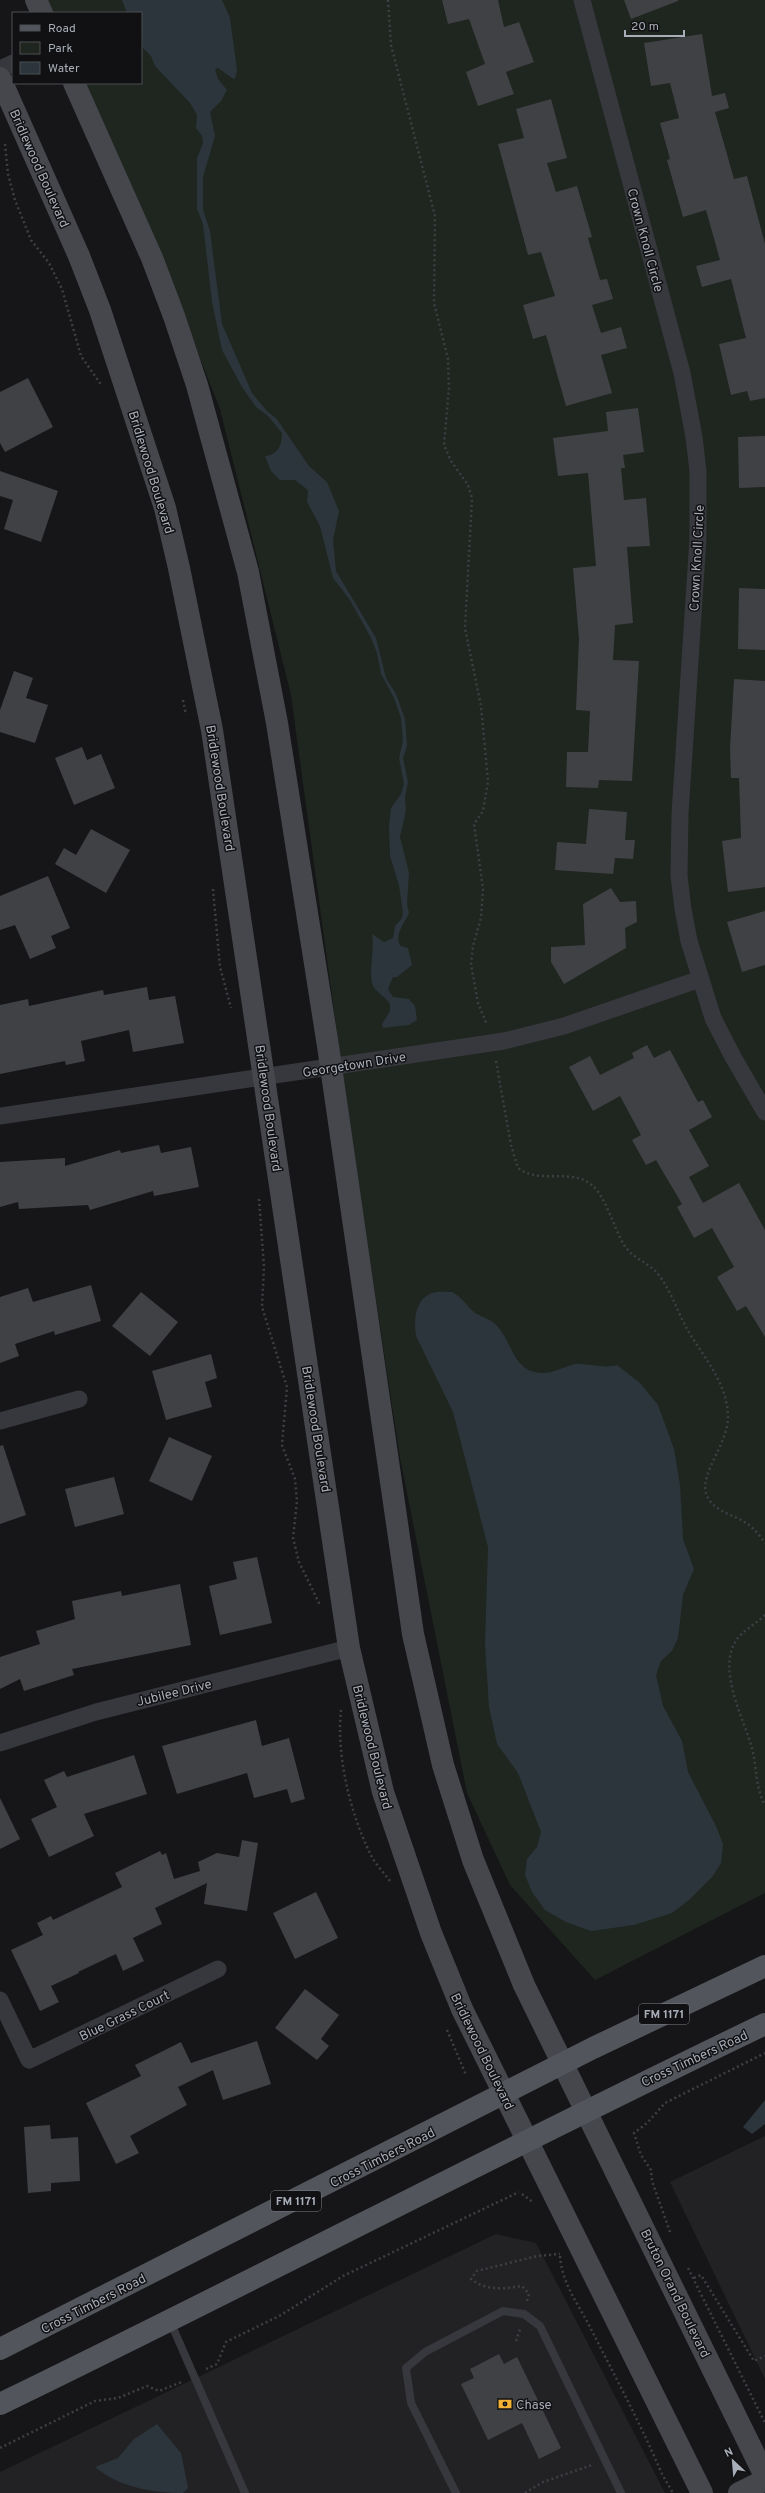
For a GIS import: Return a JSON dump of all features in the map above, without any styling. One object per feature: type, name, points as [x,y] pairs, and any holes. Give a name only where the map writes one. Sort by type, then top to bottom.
[{"type":"main road","points":[[36,0],[42,12]]},
{"type":"main road","name":"Bridlewood Boulevard","points":[[0,78],[80,256],[119,362],[164,508],[189,611],[212,730],[349,1648],[382,1792],[430,1933],[462,2009],[526,2140]]},
{"type":"main road","points":[[74,84],[152,258],[174,316],[197,385],[240,543],[266,660],[331,1068],[413,1634],[432,1719],[457,1813],[473,1860],[524,1985],[586,2110]]},
{"type":"main road","name":"Cross Timbers Road","points":[[0,2350],[564,2065],[593,2048],[765,1966]]},
{"type":"main road","name":"Cross Timbers Road","points":[[0,2404],[170,2321],[586,2110],[765,2024]]},
{"type":"main road","name":"Bruton Orand Boulevard","points":[[586,2110],[765,2476]]},
{"type":"main road","points":[[526,2140],[702,2493]]},
{"type":"main road","points":[[739,2493],[765,2480]]},
{"type":"street","name":"Crown Knoll Circle","points":[[582,0],[682,373],[694,438],[698,471],[698,538],[681,782],[679,876],[689,941],[713,1018],[733,1057],[765,1112]]},
{"type":"street","points":[[0,69],[12,63]]},
{"type":"street","name":"Georgetown Drive","points":[[0,1116],[265,1078],[492,1043],[564,1026],[700,979]]},
{"type":"street","points":[[0,1421],[79,1399]]},
{"type":"street","name":"Jubilee Drive","points":[[0,1743],[96,1712],[349,1648]]},
{"type":"street","name":"Blue Grass Court","points":[[0,2000],[29,2060],[218,1969]]},
{"type":"lane","points":[[456,2493],[411,2403],[406,2368],[424,2352],[503,2311],[524,2314],[540,2326],[621,2493]]},
{"type":"lane","points":[[170,2321],[245,2493]]},
{"type":"path","points":[[388,0],[391,45],[435,216],[434,303],[448,359],[449,387],[444,445],[451,462],[468,485],[472,498],[465,628],[481,706],[488,781],[483,812],[474,824],[483,889],[481,918],[473,946],[471,964],[478,1003],[492,1043],[511,1145],[518,1168],[532,1175],[581,1179],[593,1186],[624,1245],[631,1254],[652,1268],[662,1279],[689,1333],[711,1364],[726,1400],[728,1416],[724,1440],[708,1472],[706,1493],[714,1504],[746,1522],[765,1543]]},
{"type":"path","points":[[765,1615],[736,1640],[731,1657],[730,1673],[736,1701],[752,1747],[759,1791],[765,1805]]},
{"type":"path","points":[[671,2236],[652,2181],[651,2170],[641,2155],[634,2133],[648,2123],[665,2103],[765,2053]]},
{"type":"path","points":[[0,2448],[95,2401],[118,2398],[146,2386],[160,2392],[217,2364],[226,2342],[281,2315],[342,2276],[519,2192]]},
{"type":"path","points":[[522,2194],[536,2205]]},
{"type":"path","points":[[558,2247],[561,2272],[570,2292],[591,2329],[662,2474],[673,2493]]},
{"type":"path","points":[[516,2341],[529,2294],[522,2286],[503,2289],[480,2286],[471,2279],[477,2271],[538,2256],[560,2254]]},
{"type":"path","points":[[687,2266],[765,2423]]},
{"type":"path","points":[[694,2278],[701,2275],[754,2361],[765,2356]]},
{"type":"path","points":[[525,2493],[543,2482],[605,2460]]},
{"type":"shaded area","points":[[765,2136],[765,2379],[670,2182]]},
{"type":"shaded area","points":[[496,2234],[536,2243],[665,2493],[0,2493],[0,2472]]},
{"type":"green space","points":[[47,0],[765,0],[765,1893],[595,1980],[510,1885],[467,1793],[400,1458],[349,1121],[291,695],[220,409],[143,213],[85,84],[142,84],[142,12],[53,12]]},
{"type":"water","points":[[122,0],[222,0],[230,18],[237,70],[235,79],[218,68],[215,69],[218,79],[227,90],[221,101],[210,112],[215,136],[203,177],[203,210],[210,231],[222,324],[252,393],[267,411],[276,418],[309,466],[327,482],[339,511],[333,540],[336,571],[376,638],[386,678],[396,694],[405,719],[407,746],[403,758],[408,782],[405,797],[406,810],[400,837],[409,873],[407,904],[409,913],[400,930],[398,938],[401,946],[408,948],[412,965],[397,977],[393,977],[388,989],[393,997],[409,999],[415,1006],[417,1020],[409,1025],[383,1028],[382,1024],[390,1011],[390,1004],[373,986],[371,975],[373,947],[372,934],[384,942],[393,938],[395,926],[402,918],[403,913],[399,885],[390,856],[389,826],[391,808],[401,794],[404,784],[399,758],[403,741],[401,718],[394,698],[381,674],[377,653],[371,638],[350,600],[333,578],[320,526],[307,502],[308,490],[295,480],[280,480],[271,471],[265,456],[273,454],[278,449],[281,442],[282,433],[268,416],[256,407],[242,387],[222,350],[212,302],[203,224],[197,209],[197,158],[203,143],[202,136],[196,128],[197,115],[190,103],[155,66],[151,56],[143,48],[142,12],[127,12]]},
{"type":"water","points":[[452,1292],[474,1312],[494,1323],[502,1333],[519,1363],[533,1372],[547,1373],[576,1364],[602,1366],[617,1365],[640,1383],[658,1405],[674,1449],[680,1485],[683,1539],[694,1569],[683,1595],[678,1638],[672,1651],[661,1661],[656,1675],[663,1706],[682,1741],[688,1772],[716,1826],[723,1844],[721,1863],[713,1876],[689,1900],[672,1913],[634,1925],[591,1931],[566,1922],[545,1910],[532,1892],[525,1875],[527,1859],[537,1847],[541,1832],[518,1773],[497,1744],[489,1707],[485,1644],[488,1547],[453,1412],[416,1336],[416,1313],[425,1297],[432,1293]]},
{"type":"water","points":[[765,2100],[765,2124],[752,2134],[743,2127]]},
{"type":"water","points":[[157,2424],[181,2453],[188,2488],[183,2493],[160,2492],[137,2488],[114,2480],[95,2467],[118,2458],[134,2439]]},
{"type":"building","points":[[442,0],[498,0],[504,27],[519,22],[534,62],[506,72],[514,94],[478,106],[466,72],[485,64],[469,19],[448,24]]},
{"type":"building","points":[[624,0],[678,0],[678,1],[631,19]]},
{"type":"building","points":[[702,34],[712,96],[725,93],[729,108],[715,112],[734,179],[747,176],[765,244],[765,398],[750,401],[747,391],[731,395],[719,344],[746,338],[731,279],[702,287],[696,266],[720,260],[706,210],[683,217],[667,160],[670,159],[660,123],[679,118],[670,83],[651,86],[644,43]]},
{"type":"building","points":[[551,99],[567,158],[547,163],[556,192],[577,186],[592,237],[588,238],[600,280],[607,279],[613,299],[592,305],[601,333],[621,327],[627,348],[601,355],[612,393],[566,406],[546,335],[533,339],[523,305],[555,296],[541,252],[528,255],[498,144],[524,138],[516,109]]},
{"type":"building","points":[[28,378],[53,427],[5,452],[0,443],[0,392]]},
{"type":"building","points":[[638,408],[644,452],[623,455],[625,468],[621,468],[624,500],[646,498],[650,546],[627,547],[633,623],[615,625],[613,660],[639,661],[632,781],[599,780],[598,788],[566,787],[567,752],[588,752],[590,711],[576,710],[579,639],[573,568],[596,566],[588,473],[558,476],[553,438],[608,431],[606,412]]},
{"type":"building","points":[[765,436],[765,487],[739,488],[738,437]]},
{"type":"building","points":[[0,471],[58,491],[41,542],[4,529],[13,500],[0,496]]},
{"type":"building","points":[[739,588],[765,589],[765,650],[738,649]]},
{"type":"building","points":[[14,671],[33,678],[26,698],[48,705],[35,743],[0,732],[0,710]]},
{"type":"building","points":[[734,679],[765,681],[765,887],[728,892],[722,841],[741,838],[739,778],[731,778],[730,748]]},
{"type":"building","points":[[82,747],[87,760],[101,754],[115,788],[74,805],[55,758]]},
{"type":"building","points":[[589,809],[627,812],[625,840],[635,840],[633,859],[615,858],[613,874],[555,870],[557,842],[586,844]]},
{"type":"building","points":[[91,829],[130,850],[106,893],[55,864],[64,848],[76,855]]},
{"type":"building","points":[[48,876],[70,928],[51,936],[56,948],[30,959],[15,925],[0,930],[0,896]]},
{"type":"building","points":[[611,888],[620,902],[636,901],[637,922],[625,928],[626,948],[564,984],[551,962],[551,947],[585,945],[583,904]]},
{"type":"building","points":[[765,911],[765,965],[742,972],[727,922]]},
{"type":"building","points":[[147,987],[149,1000],[175,996],[184,1043],[133,1052],[129,1030],[81,1041],[85,1061],[66,1065],[65,1061],[0,1074],[0,1005],[28,999],[29,1006],[103,990],[104,995]]},
{"type":"building","points":[[647,1045],[654,1058],[670,1050],[698,1102],[703,1100],[712,1117],[689,1130],[709,1166],[689,1177],[703,1203],[739,1183],[765,1230],[765,1337],[746,1306],[737,1311],[717,1277],[734,1267],[712,1228],[694,1238],[677,1207],[682,1204],[656,1160],[646,1165],[632,1140],[641,1135],[620,1096],[593,1111],[569,1067],[590,1056],[600,1075],[634,1058],[632,1053]]},
{"type":"building","points":[[159,1145],[161,1153],[191,1147],[199,1187],[154,1196],[153,1191],[90,1210],[88,1205],[19,1209],[18,1202],[0,1207],[0,1162],[65,1158],[65,1166],[120,1150],[121,1153]]},
{"type":"building","points":[[91,1285],[101,1321],[55,1335],[54,1331],[15,1344],[19,1356],[0,1363],[0,1297],[28,1288],[33,1302]]},
{"type":"building","points":[[141,1292],[178,1322],[150,1356],[112,1326]]},
{"type":"building","points":[[211,1354],[217,1378],[205,1382],[212,1407],[166,1420],[152,1371]]},
{"type":"building","points":[[169,1437],[212,1456],[192,1501],[149,1481]]},
{"type":"building","points":[[3,1445],[26,1515],[0,1524],[0,1446]]},
{"type":"building","points":[[114,1477],[124,1514],[75,1527],[65,1489]]},
{"type":"building","points":[[257,1557],[272,1623],[220,1635],[209,1586],[237,1579],[233,1562]]},
{"type":"building","points":[[180,1584],[191,1645],[72,1669],[74,1675],[24,1691],[20,1679],[0,1689],[0,1657],[40,1644],[36,1631],[75,1619],[72,1601],[121,1591],[122,1596]]},
{"type":"building","points":[[256,1720],[262,1746],[289,1738],[305,1799],[291,1803],[287,1789],[254,1798],[247,1773],[177,1794],[162,1746]]},
{"type":"building","points":[[134,1755],[147,1794],[84,1814],[94,1836],[49,1857],[31,1819],[57,1807],[44,1780],[64,1771],[67,1777]]},
{"type":"building","points":[[0,1798],[20,1839],[0,1849]]},
{"type":"building","points":[[242,1840],[258,1843],[247,1911],[204,1904],[207,1883],[155,1908],[162,1924],[133,1938],[144,1961],[123,1971],[116,1954],[78,1972],[79,1973],[51,1986],[59,2002],[40,2011],[11,1950],[43,1935],[37,1923],[51,1916],[53,1920],[122,1887],[115,1873],[160,1851],[162,1855],[166,1853],[174,1879],[200,1871],[198,1862],[217,1853],[239,1857]]},
{"type":"building","points":[[316,1892],[338,1938],[295,1959],[273,1913]]},
{"type":"building","points":[[305,1989],[339,2015],[321,2039],[329,2046],[317,2060],[275,2028]]},
{"type":"building","points":[[257,2041],[271,2084],[223,2100],[213,2070],[178,2087],[187,2105],[130,2136],[139,2153],[116,2164],[86,2103],[141,2076],[135,2065],[181,2042],[191,2063]]},
{"type":"building","points":[[50,2125],[51,2139],[78,2137],[80,2181],[51,2183],[51,2191],[28,2193],[24,2127]]},
{"type":"building","name":"Chase","points":[[499,2354],[504,2364],[517,2357],[561,2448],[539,2459],[522,2423],[488,2440],[461,2384],[474,2378],[470,2369]]},
{"type":"place","name":"Chase","points":[[505,2404]]}]
